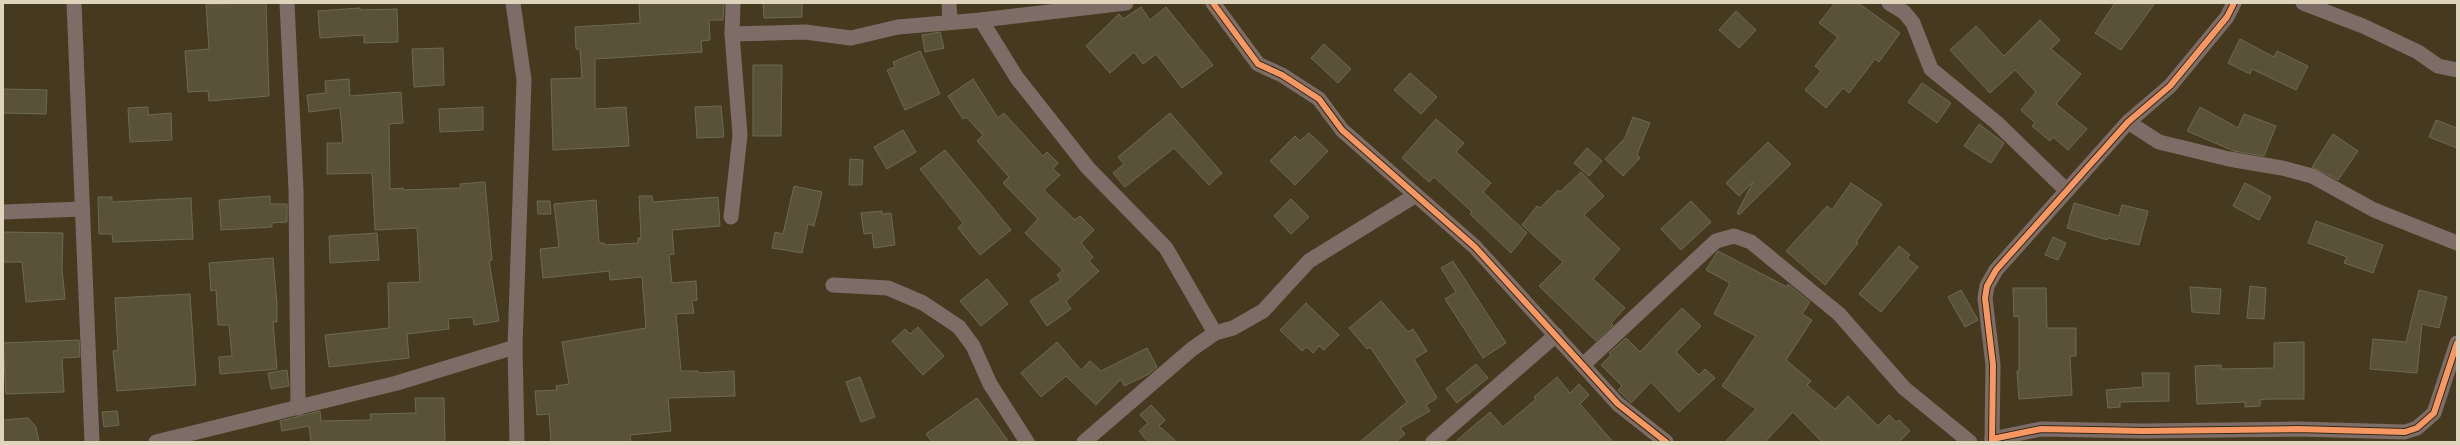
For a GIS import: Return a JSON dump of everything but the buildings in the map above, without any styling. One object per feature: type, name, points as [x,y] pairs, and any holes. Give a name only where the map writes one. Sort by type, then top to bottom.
[{"type":"street","points":[[74,3],[92,442]]},
{"type":"street","points":[[287,3],[296,190],[298,408]]},
{"type":"street","points":[[513,3],[524,80],[515,347],[517,442]]},
{"type":"street","points":[[731,217],[740,135],[732,34],[733,3]]},
{"type":"street","points":[[949,3],[950,21]]},
{"type":"street","points":[[732,34],[805,32],[851,38],[898,27],[950,21],[981,20],[1126,3]]},
{"type":"street","points":[[1213,3],[1258,64],[1282,75],[1319,99],[1342,130],[1475,247],[1618,404],[1666,442]]},
{"type":"street","points":[[1889,3],[1904,12],[1913,22],[1931,69],[1997,123],[2066,190]]},
{"type":"street","points":[[2234,3],[2227,17],[2170,86],[2128,122],[1996,270],[1987,286],[1986,315],[1993,365],[1992,441],[2042,429],[2297,436],[2405,432],[2417,428],[2434,413],[2457,343]]},
{"type":"street","points":[[2303,3],[2364,26],[2418,52],[2438,66],[2457,70]]},
{"type":"street","points":[[981,20],[1017,78],[1088,168],[1166,248],[1216,333]]},
{"type":"street","points":[[2128,122],[2159,142],[2222,158],[2312,176],[2374,210],[2457,243]]},
{"type":"street","points":[[1084,442],[1192,350],[1216,333],[1234,328],[1263,311],[1309,261],[1416,195]]},
{"type":"street","points":[[3,212],[82,209]]},
{"type":"street","points":[[1583,365],[1716,241],[1734,236],[1750,242],[1839,314],[1904,388],[1970,442]]},
{"type":"street","points":[[833,285],[888,288],[923,303],[959,327],[973,346],[990,384],[1027,442]]},
{"type":"street","points":[[1433,442],[1556,335]]},
{"type":"street","points":[[156,442],[298,408],[396,382],[515,347]]},
{"type":"cycle path","points":[[1213,3],[1258,64],[1282,75],[1319,99],[1342,130],[1475,247],[1618,404],[1666,442]]},
{"type":"cycle path","points":[[1992,442],[1993,365],[1985,298],[1987,286],[1996,270],[2128,122],[2170,86],[2227,17],[2234,3]]},
{"type":"cycle path","points":[[1992,439],[2041,429],[2143,431],[2298,429],[2405,432],[2417,428],[2434,413],[2457,343]]}]
